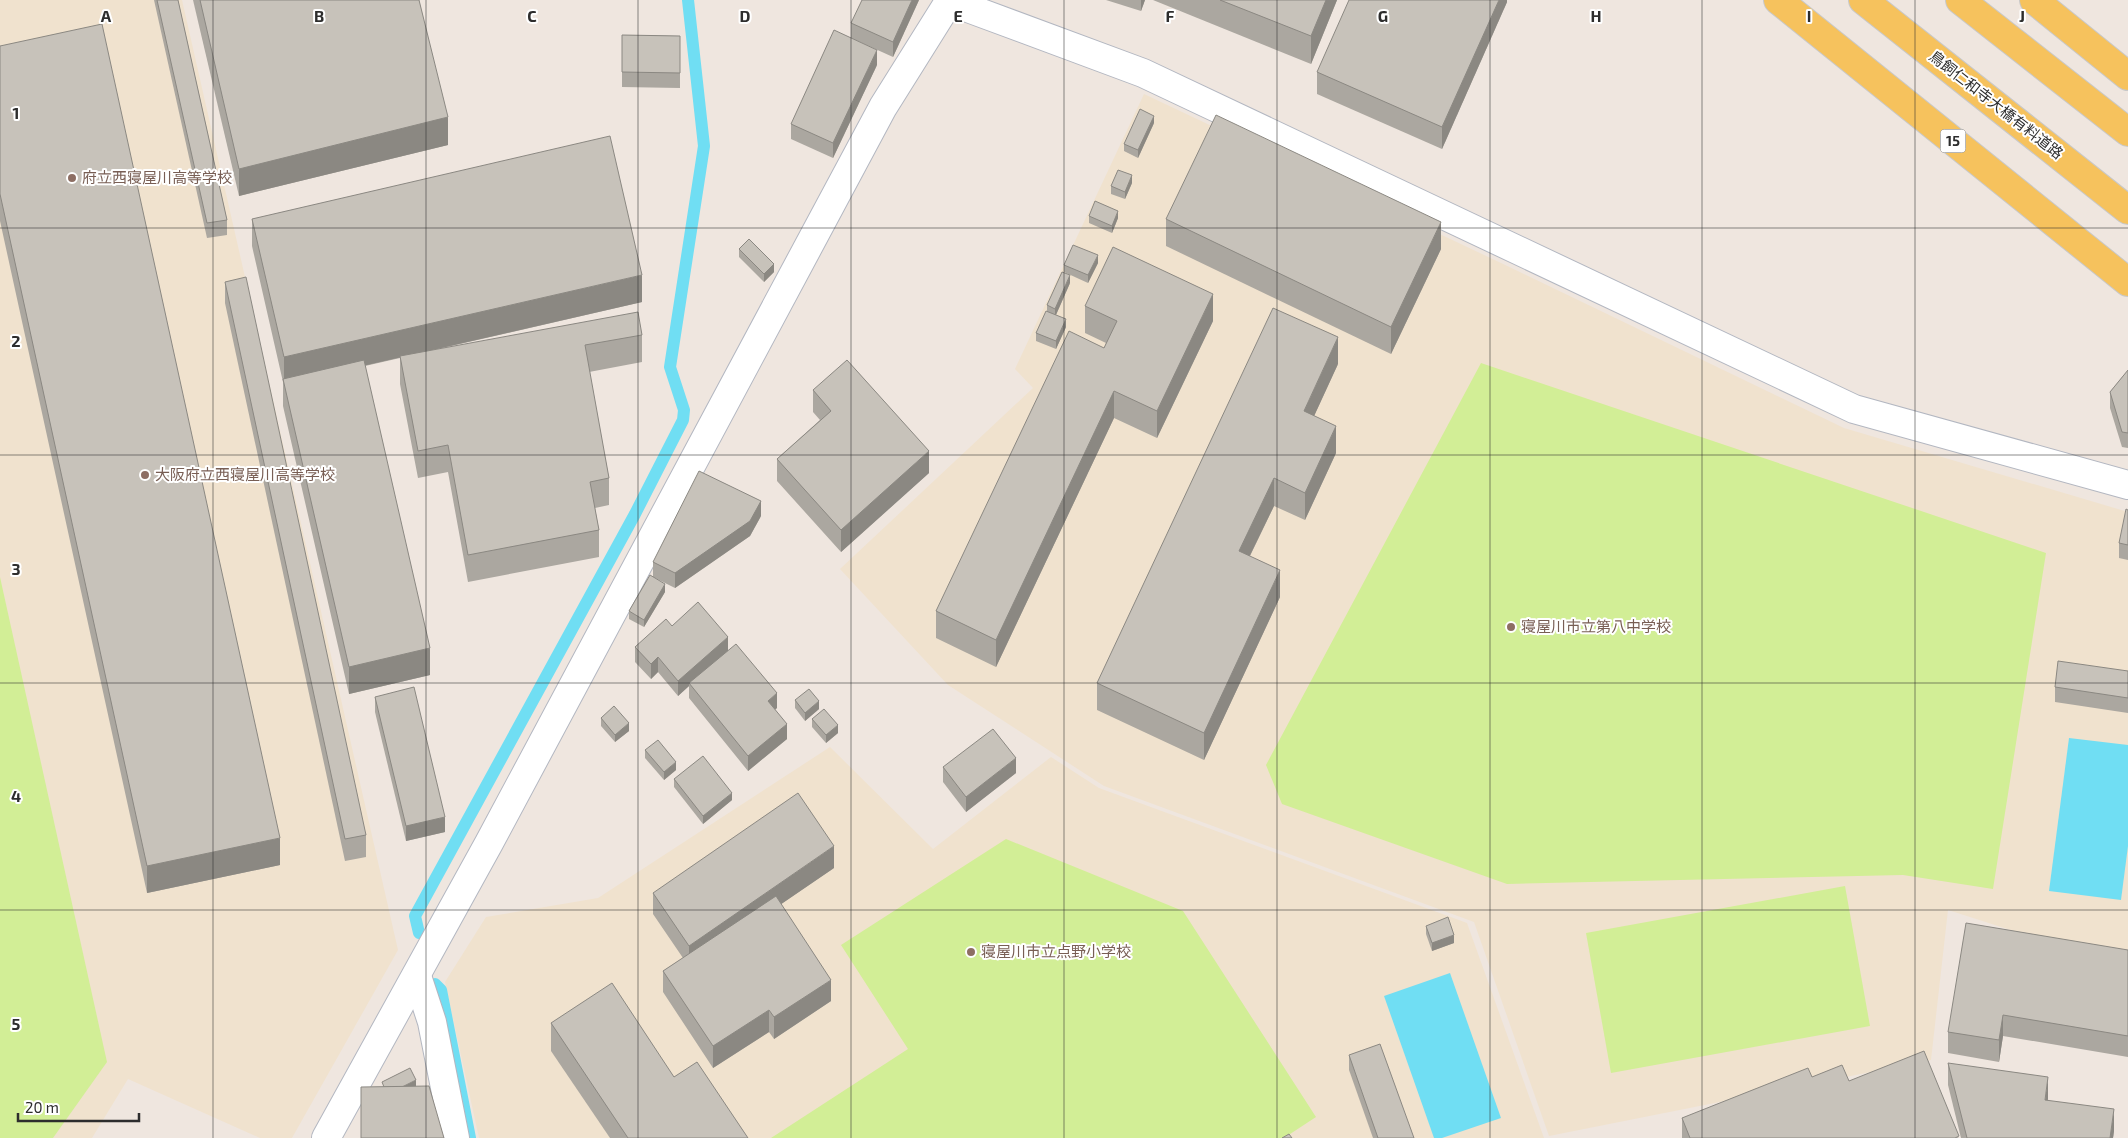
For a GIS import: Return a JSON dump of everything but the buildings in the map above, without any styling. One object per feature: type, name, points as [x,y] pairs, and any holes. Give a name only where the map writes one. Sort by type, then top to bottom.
[{"type":"main road","name":"15","points":[[1778,0],[2128,282]]},
{"type":"main road","name":"鳥飼仁和寺大橋有料道路","points":[[1863,0],[2128,210]]},
{"type":"main road","points":[[1960,0],[2128,132]]},
{"type":"main road","points":[[2034,0],[2128,76]]},
{"type":"street","points":[[326,1138],[417,976],[883,107],[949,0],[1143,73],[1854,409],[2128,485]]},
{"type":"street","points":[[417,976],[432,1022],[455,1138]]},
{"type":"shaded area","name":"大阪府立西寝屋川高等学校","points":[[0,0],[182,0],[398,950],[292,1138],[260,1138],[128,1079],[92,1138],[0,1138]]},
{"type":"shaded area","name":"寝屋川市立第八中学校","points":[[1144,94],[1844,428],[2128,512],[2128,954],[2039,939],[1948,910],[1931,1060],[1549,1136],[1474,922],[1104,786],[948,685],[840,569],[1033,388],[1015,369]]},
{"type":"shaded area","name":"寝屋川市立点野小学校","points":[[830,747],[933,849],[1051,757],[1099,788],[1467,923],[1544,1138],[479,1138],[445,982],[486,917],[598,898]]},
{"type":"green space","points":[[1481,363],[2046,553],[1993,889],[1903,875],[1507,884],[1282,804],[1266,765]]},
{"type":"green space","points":[[0,577],[107,1062],[53,1138],[0,1138]]},
{"type":"green space","points":[[1006,839],[1183,911],[1316,1117],[1284,1138],[771,1138],[908,1049],[841,945]]},
{"type":"green space","points":[[1845,886],[1870,1026],[1611,1073],[1586,933]]},
{"type":"water","points":[[2069,738],[2128,745],[2128,846],[2121,900],[2049,891]]},
{"type":"water","points":[[1450,973],[1501,1118],[1442,1138],[1434,1138],[1384,996]]},
{"type":"waterway","points":[[419,933],[415,916],[635,514],[683,420],[684,410],[670,367],[704,146],[688,0]]},
{"type":"waterway","points":[[435,984],[441,990],[470,1138]]},
{"type":"place","name":"府立西寝屋川高等学校","points":[[72,178]]},
{"type":"place","name":"大阪府立西寝屋川高等学校","points":[[145,475]]},
{"type":"place","name":"寝屋川市立第八中学校","points":[[1511,627]]},
{"type":"place","name":"寝屋川市立点野小学校","points":[[971,952]]}]
